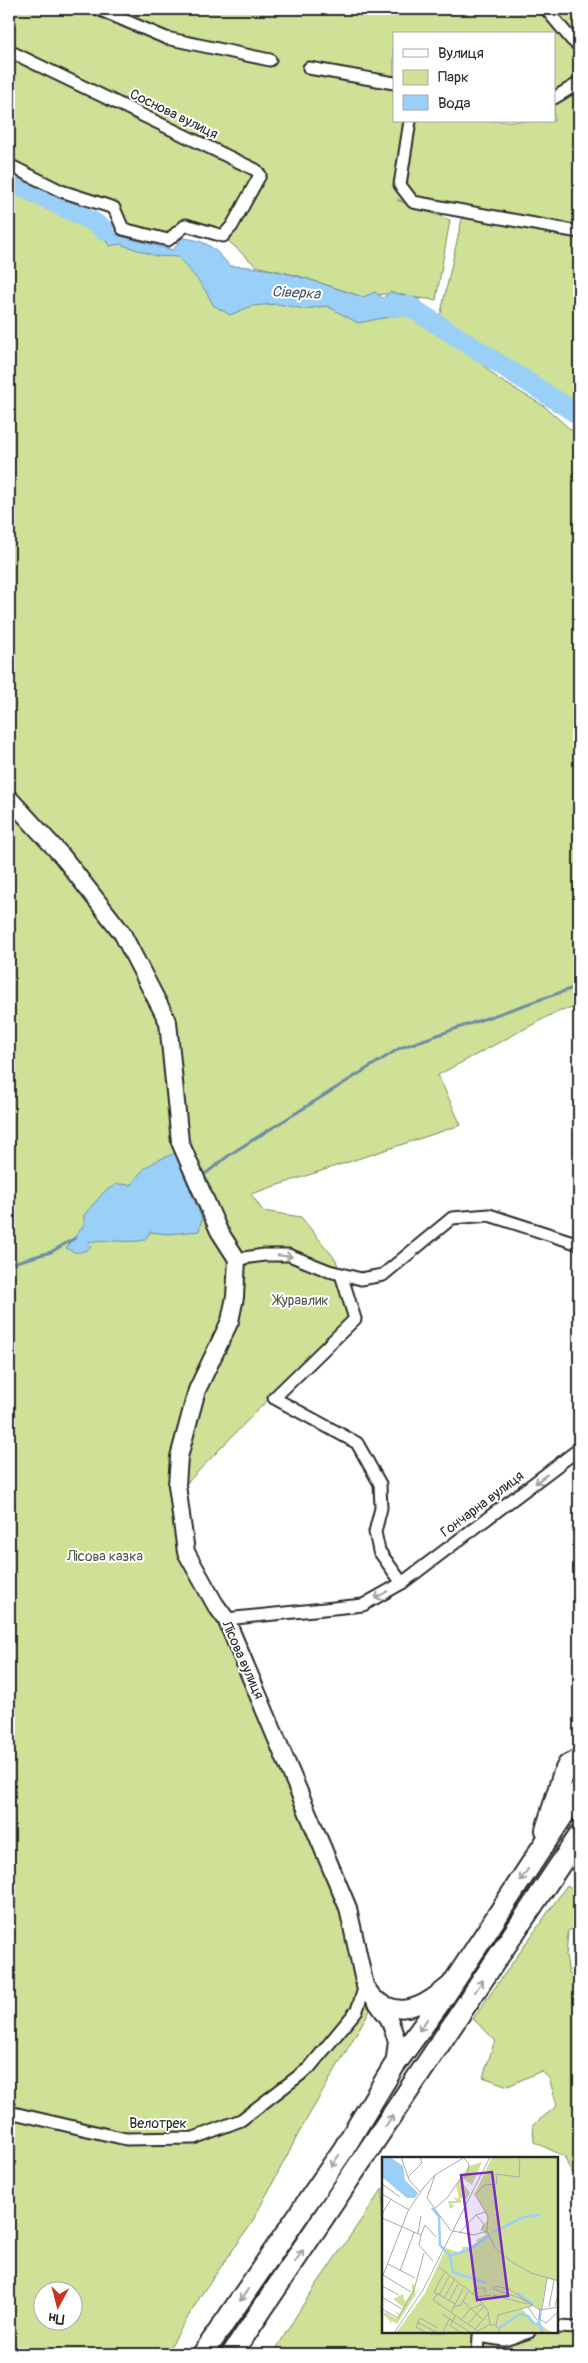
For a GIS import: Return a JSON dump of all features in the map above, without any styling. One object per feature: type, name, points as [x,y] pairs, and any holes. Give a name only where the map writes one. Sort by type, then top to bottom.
[{"type":"highway","points":[[537,1855],[563,1775],[568,1765],[579,1760]]},
{"type":"highway","points":[[203,2354],[343,2150],[394,2066],[454,1981],[579,1791]]},
{"type":"highway","points":[[567,1854],[579,1832]]},
{"type":"highway","points":[[232,2354],[579,1836]]},
{"type":"street","points":[[98,9],[166,38],[270,60]]},
{"type":"street","points":[[546,9],[579,46]]},
{"type":"street","name":"Соснова вулиця","points":[[9,51],[256,170],[260,175],[232,226],[223,236],[186,226],[168,240],[123,230],[114,208],[61,191],[9,165]]},
{"type":"street","points":[[309,68],[393,83]]},
{"type":"street","points":[[556,97],[579,84]]},
{"type":"street","points":[[410,122],[400,185],[413,202],[579,232]]},
{"type":"street","points":[[9,798],[63,857],[122,933],[168,1022],[180,1142],[219,1231],[237,1259],[264,1255],[289,1255],[328,1271],[341,1274],[361,1278],[383,1275],[452,1218],[489,1215],[579,1244]]},
{"type":"street","name":"Лісова вулиця","points":[[237,1259],[235,1297],[230,1321],[197,1390],[179,1457],[177,1485],[186,1552],[214,1604],[226,1619],[348,1908],[365,1986],[390,2019],[397,2041],[394,2066]]},
{"type":"street","points":[[341,1274],[355,1319],[274,1398],[357,1443],[380,1484],[381,1508],[375,1532],[379,1551],[402,1583]]},
{"type":"street","name":"Гончарна вулиця","points":[[226,1619],[363,1605],[402,1583],[579,1449]]},
{"type":"street","points":[[374,1999],[394,2008],[410,2008],[424,2003],[454,1981]]},
{"type":"street","name":"Велотрек","points":[[9,2112],[126,2139],[194,2138],[241,2120],[310,2068],[357,2010],[365,1986]]},
{"type":"street","points":[[558,2327],[579,2328]]},
{"type":"street","points":[[478,2354],[479,2336],[504,2340],[526,2333]]},
{"type":"green space","points":[[9,9],[579,9],[579,405],[440,317],[465,205],[397,200],[450,220],[436,300],[384,294],[363,297],[299,276],[256,266],[223,236],[186,226],[168,240],[123,229],[114,208],[9,165]]},
{"type":"green space","points":[[9,181],[92,221],[120,240],[162,249],[230,280],[344,300],[409,301],[500,380],[544,406],[579,437],[579,1008],[560,1010],[438,1075],[461,1125],[251,1194],[263,1211],[301,1217],[336,1260],[351,1314],[183,1487],[177,1513],[341,1909],[354,1977],[370,2010],[301,2129],[250,2226],[203,2292],[166,2354],[9,2354]]},
{"type":"green space","points":[[567,1885],[579,1893],[579,1926],[568,1931],[566,1955],[569,1974],[579,1976],[579,2181],[570,2170],[564,2156],[534,2142],[533,2125],[557,2106],[549,2078],[541,2071],[508,2086],[483,2077],[495,2040],[473,2019]]},
{"type":"green space","points":[[382,2189],[382,2333],[558,2333],[558,2329],[579,2335],[579,2354],[273,2354],[304,2303]]},
{"type":"water","points":[[95,216],[110,231],[120,236],[173,250],[182,238],[204,243],[230,266],[281,272],[363,297],[375,292],[383,298],[390,292],[420,299],[409,313],[358,323],[327,306],[305,309],[277,304],[251,306],[230,315],[213,305],[202,285],[178,257],[156,256],[120,244],[109,246],[101,231],[79,217]]},
{"type":"water","points":[[175,1153],[202,1219],[199,1231],[169,1234],[150,1232],[145,1240],[138,1241],[88,1242],[91,1247],[85,1251],[78,1252],[66,1248],[84,1225],[84,1215],[105,1191],[117,1184],[132,1185],[145,1168]]},
{"type":"waterway","name":"Сіверка","points":[[9,181],[92,221],[105,230]]},
{"type":"waterway","name":"Сіверка","points":[[385,307],[409,306],[579,415]]},
{"type":"waterway","points":[[205,1174],[232,1153],[400,1048],[579,986]]},
{"type":"waterway","points":[[9,1264],[51,1252],[75,1238]]},
{"type":"park label","name":"Журавлик","points":[[301,1300]]},
{"type":"park label","name":"Лісова казка","points":[[105,1556]]}]
